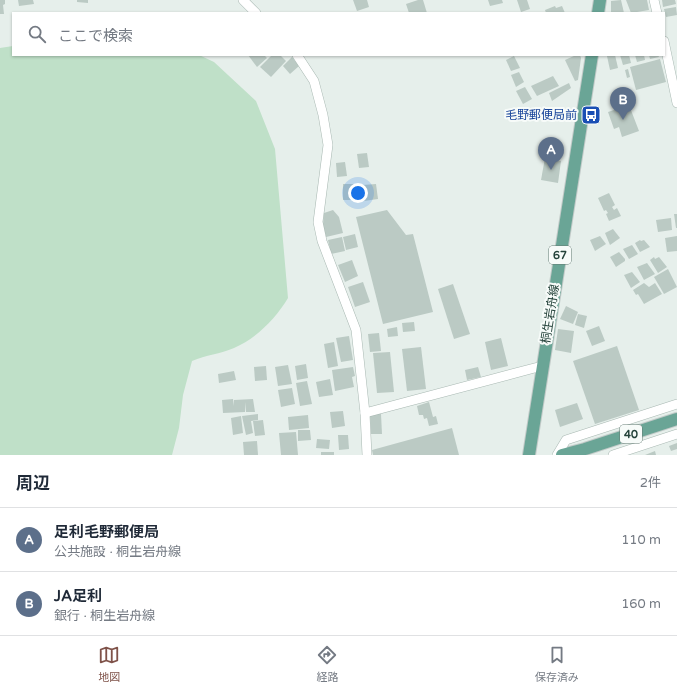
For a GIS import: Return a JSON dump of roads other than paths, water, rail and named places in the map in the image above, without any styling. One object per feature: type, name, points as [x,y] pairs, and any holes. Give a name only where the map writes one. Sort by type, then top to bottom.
[{"type":"main road","points":[[598,12],[600,0]]},
{"type":"main road","name":"桐生岩舟線","points":[[529,455],[592,56]]},
{"type":"main road","name":"40","points":[[562,455],[677,419]]},
{"type":"street","points":[[243,0],[255,12]]},
{"type":"street","points":[[654,0],[657,12]]},
{"type":"street","points":[[665,46],[677,104]]},
{"type":"street","points":[[298,56],[314,81],[324,115],[328,145],[318,222],[322,241],[356,330],[365,413],[367,455]]},
{"type":"street","points":[[365,413],[542,366]]},
{"type":"street","points":[[557,455],[566,440],[677,404]]},
{"type":"street","points":[[613,455],[677,434]]},
{"type":"place","name":"毛野郵便局前","points":[[591,115]]},
{"type":"place","name":"JA足利","points":[[623,120]]},
{"type":"place","name":"足利毛野郵便局","points":[[551,170]]}]
